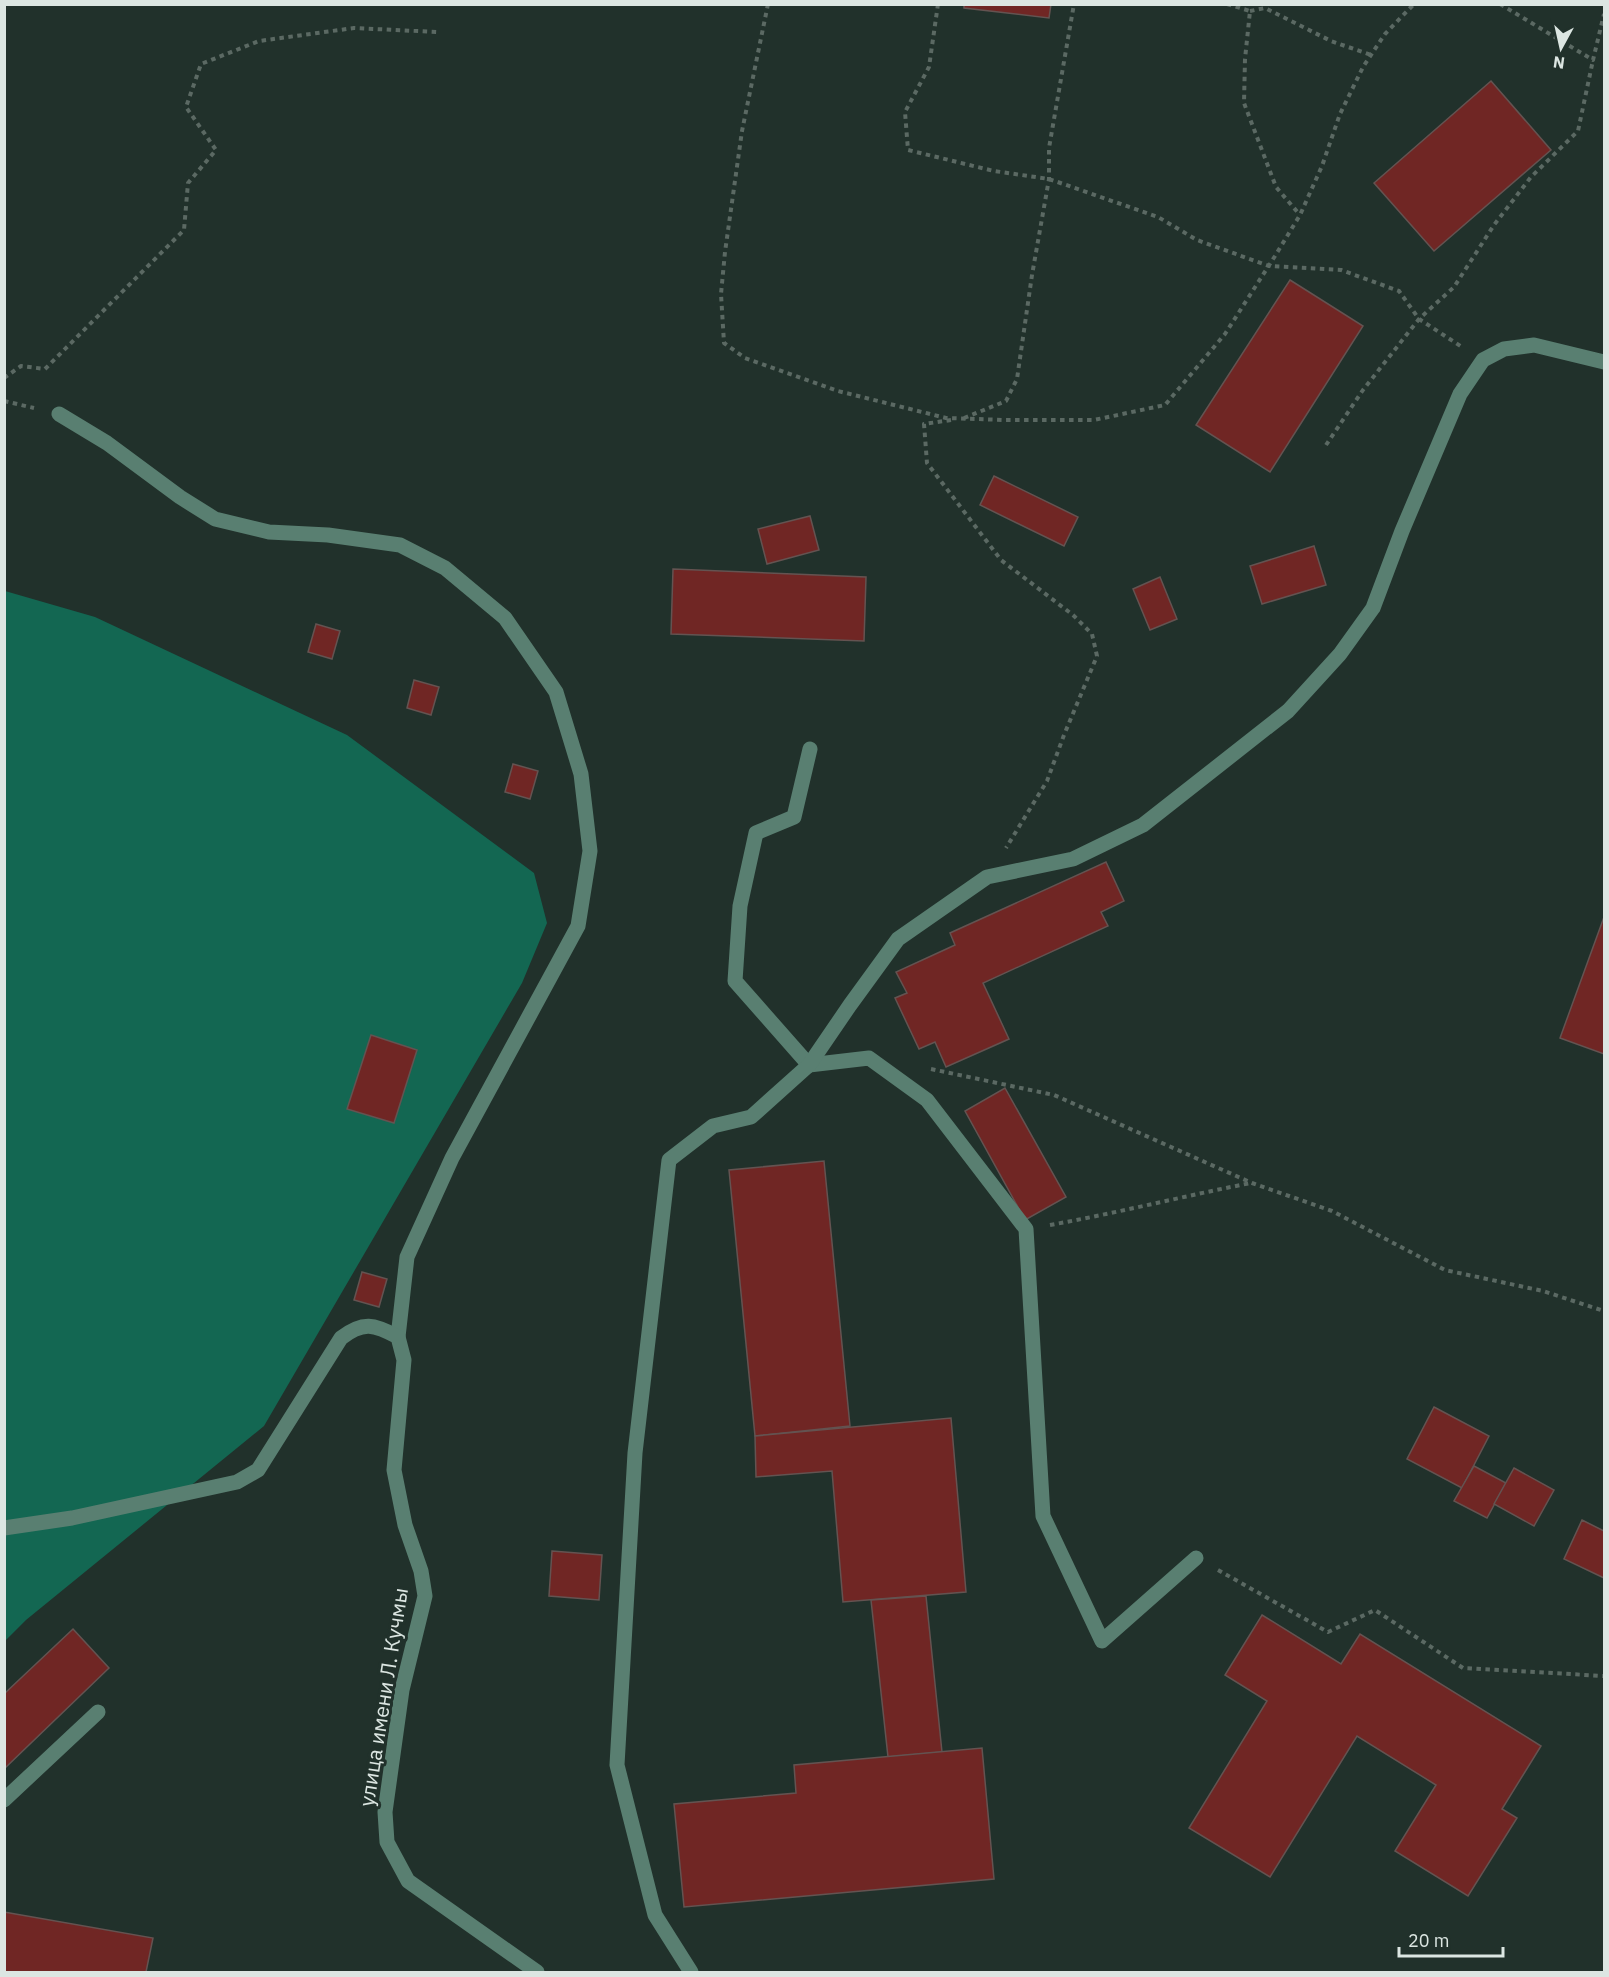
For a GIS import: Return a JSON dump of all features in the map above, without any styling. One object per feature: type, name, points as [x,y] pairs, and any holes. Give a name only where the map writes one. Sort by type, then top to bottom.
[{"type":"street","points":[[691,1972],[655,1915],[616,1765],[635,1453],[669,1160],[713,1126],[751,1118],[809,1065],[898,939],[987,877],[1073,859],[1143,825],[1288,711],[1340,654],[1373,608],[1402,531],[1460,394],[1483,360],[1504,349],[1534,345],[1605,362]]},
{"type":"street","name":"улица имени Л. Кучмы","points":[[58,414],[107,443],[180,497],[215,519],[269,532],[328,535],[400,545],[444,568],[505,618],[556,693],[581,774],[590,851],[578,926],[452,1158],[407,1257],[398,1337],[404,1360],[394,1470],[405,1525],[421,1571],[424,1596],[402,1690],[385,1812],[387,1842],[408,1881],[537,1972]]},
{"type":"street","points":[[809,1065],[735,981],[740,906],[756,833],[794,817],[810,749]]},
{"type":"street","points":[[809,1065],[869,1058],[927,1100],[1026,1229],[1042,1516],[1102,1641],[1196,1558]]},
{"type":"street","points":[[4,1528],[72,1518],[237,1482],[258,1470],[341,1338],[356,1327],[380,1328],[398,1337]]},
{"type":"street","points":[[4,1800],[98,1712]]},
{"type":"path","points":[[768,4],[742,131],[725,252],[721,294],[724,343],[745,358],[838,391],[946,418],[1094,420],[1165,405],[1224,334],[1300,215],[1322,166],[1340,114],[1371,55],[1384,34],[1414,4]]},
{"type":"path","points":[[938,4],[929,67],[905,112],[908,150],[994,171],[1049,179],[1158,217],[1197,240],[1269,266],[1341,270],[1399,291],[1419,319],[1483,360]]},
{"type":"path","points":[[987,877],[1047,781],[1097,656],[1092,634],[1073,615],[1001,560],[927,463],[924,424],[962,419],[1006,401],[1017,379],[1049,179],[1049,148],[1074,4]]},
{"type":"path","points":[[1227,4],[1250,11],[1265,8],[1331,41],[1371,55]]},
{"type":"path","points":[[1500,4],[1593,60]]},
{"type":"path","points":[[1250,11],[1245,59],[1244,103],[1276,187],[1300,215]]},
{"type":"path","points":[[1326,445],[1363,390],[1419,319],[1454,288],[1494,225],[1531,177],[1578,131],[1605,14]]},
{"type":"path","points":[[4,378],[21,366],[45,369],[183,230],[188,183],[216,150],[186,107],[201,64],[269,39],[354,28],[437,33]]},
{"type":"path","points":[[4,401],[58,414]]},
{"type":"path","points":[[920,1067],[1054,1095],[1252,1183],[1332,1211],[1445,1270],[1544,1291],[1605,1311]]},
{"type":"path","points":[[1026,1229],[1110,1214],[1165,1200],[1252,1183]]},
{"type":"path","points":[[1196,1558],[1328,1632],[1376,1610],[1463,1668],[1605,1676]]},
{"type":"green space","points":[[5,591],[95,617],[347,735],[534,873],[547,923],[522,983],[264,1426],[26,1620],[5,1641]]},
{"type":"building","points":[[964,4],[1051,4],[1049,18],[964,8]]},
{"type":"building","points":[[1491,81],[1551,150],[1434,251],[1374,183]]},
{"type":"building","points":[[1290,280],[1363,326],[1270,472],[1196,425]]},
{"type":"building","points":[[994,476],[1078,517],[1064,546],[980,505]]},
{"type":"building","points":[[810,516],[819,550],[767,564],[758,529]]},
{"type":"building","points":[[1314,546],[1326,585],[1262,604],[1250,566]]},
{"type":"building","points":[[673,569],[866,577],[864,641],[671,634]]},
{"type":"building","points":[[1160,577],[1177,619],[1150,630],[1133,589]]},
{"type":"building","points":[[316,624],[340,631],[332,659],[308,652]]},
{"type":"building","points":[[414,680],[439,687],[431,715],[407,708]]},
{"type":"building","points":[[513,764],[538,771],[530,799],[505,792]]},
{"type":"building","points":[[1106,862],[1124,901],[1101,912],[1108,926],[983,983],[1009,1039],[946,1067],[935,1042],[919,1049],[895,998],[907,993],[896,972],[955,945],[950,933]]},
{"type":"building","points":[[1604,917],[1604,1054],[1560,1038]]},
{"type":"building","points":[[371,1035],[417,1050],[394,1123],[347,1109]]},
{"type":"building","points":[[1005,1088],[1066,1197],[1025,1220],[965,1111]]},
{"type":"building","points":[[824,1161],[850,1426],[755,1436],[729,1170]]},
{"type":"building","points":[[362,1272],[387,1279],[379,1307],[354,1300]]},
{"type":"building","points":[[1434,1407],[1489,1436],[1462,1488],[1407,1459]]},
{"type":"building","points":[[951,1418],[966,1592],[843,1602],[832,1471],[756,1477],[755,1436]]},
{"type":"building","points":[[1474,1466],[1506,1483],[1487,1518],[1454,1501]]},
{"type":"building","points":[[1514,1468],[1554,1490],[1534,1526],[1494,1504]]},
{"type":"building","points":[[1582,1520],[1604,1531],[1604,1578],[1564,1559]]},
{"type":"building","points":[[552,1551],[602,1555],[599,1600],[549,1596]]},
{"type":"building","points":[[926,1596],[942,1752],[888,1757],[871,1600]]},
{"type":"building","points":[[1262,1615],[1341,1664],[1360,1634],[1541,1746],[1502,1809],[1517,1818],[1468,1896],[1395,1851],[1436,1785],[1357,1736],[1270,1877],[1189,1828],[1267,1701],[1225,1675]]},
{"type":"building","points":[[73,1629],[109,1668],[4,1769],[4,1694]]},
{"type":"building","points":[[982,1748],[994,1879],[684,1907],[674,1804],[796,1793],[794,1765]]},
{"type":"building","points":[[4,1912],[153,1938],[146,1972],[4,1972]]}]
